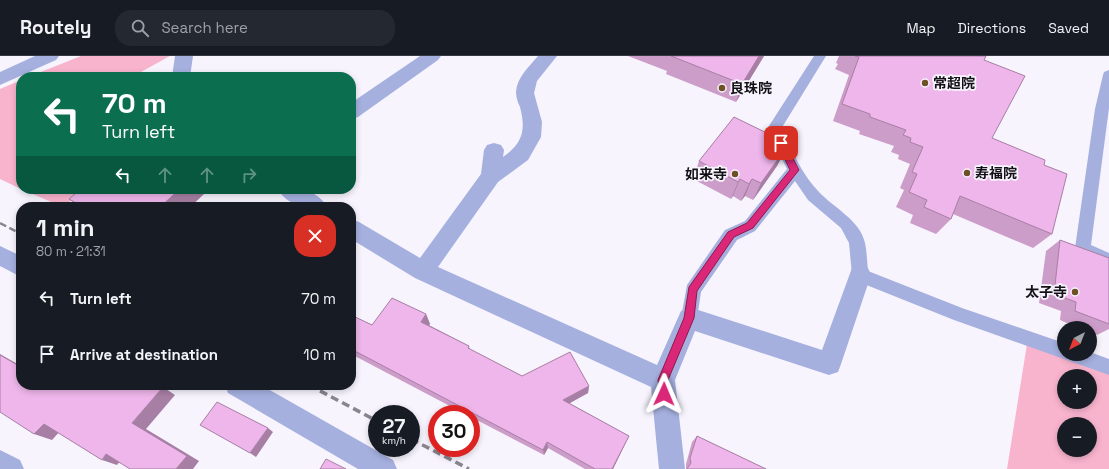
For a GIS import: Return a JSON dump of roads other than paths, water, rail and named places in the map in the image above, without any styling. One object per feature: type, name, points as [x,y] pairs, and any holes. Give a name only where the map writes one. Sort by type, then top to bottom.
[{"type":"street","points":[[0,79],[17,62],[50,56]]},
{"type":"street","points":[[182,72],[184,56]]},
{"type":"street","points":[[356,109],[432,56]]},
{"type":"street","points":[[423,271],[491,176],[521,155],[531,137],[533,122],[525,93],[528,79],[548,56]]},
{"type":"street","points":[[491,176],[494,150]]},
{"type":"street","points":[[296,194],[308,202]]},
{"type":"street","points":[[356,231],[423,271],[663,380]]},
{"type":"street","points":[[0,255],[16,264]]},
{"type":"street","points":[[672,469],[663,380],[689,318],[830,364],[860,275]]},
{"type":"street","points":[[246,390],[384,469]]},
{"type":"street","points":[[0,463],[12,469]]},
{"type":"lane","points":[[820,56],[774,129],[795,170],[813,196],[846,224],[857,242],[860,275],[960,315],[1057,349]]},
{"type":"lane","points":[[1109,75],[1102,109],[1083,248],[1109,260]]},
{"type":"lane","points":[[689,318],[693,290],[731,235],[750,226],[795,170]]},
{"type":"lane","points":[[1092,361],[1109,367]]},
{"type":"railway","points":[[0,223],[16,231]]},
{"type":"railway","points":[[318,390],[368,416]]},
{"type":"railway","points":[[420,444],[469,469]]},
{"type":"place","name":"常超院","points":[[925,83]]},
{"type":"place","name":"良珠院","points":[[722,88]]},
{"type":"place","name":"寿福院","points":[[967,173]]},
{"type":"place","name":"如来寺","points":[[735,174]]},
{"type":"place","name":"太子寺","points":[[1075,292]]}]
